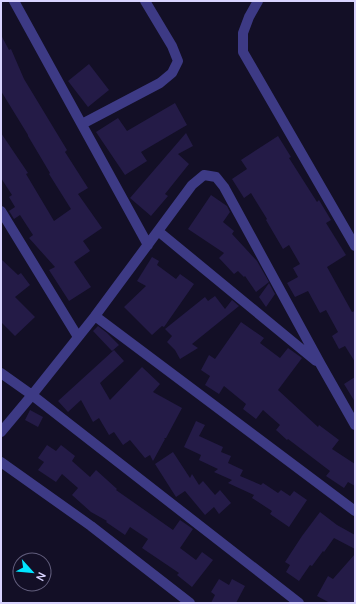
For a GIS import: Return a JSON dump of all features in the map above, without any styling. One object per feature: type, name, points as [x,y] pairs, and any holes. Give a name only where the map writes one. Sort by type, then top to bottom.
[{"type":"street","points":[[14,1],[148,245]]},
{"type":"street","points":[[82,124],[160,83],[172,73],[178,61],[172,46],[145,1]]},
{"type":"street","points":[[258,1],[249,17],[243,33],[243,52],[355,246]]},
{"type":"street","points":[[1,432],[95,316],[192,184],[204,175],[216,177],[224,187],[355,425]]},
{"type":"street","points":[[1,211],[78,337]]},
{"type":"street","points":[[158,231],[321,365]]},
{"type":"street","points":[[95,316],[355,511]]},
{"type":"street","points":[[1,373],[32,395],[299,603]]},
{"type":"street","points":[[1,462],[91,526],[190,603]]},
{"type":"building","points":[[1,35],[9,50],[11,49],[24,79],[67,150],[65,152],[88,188],[78,194],[102,228],[83,241],[90,251],[74,262],[91,287],[69,301],[49,270],[55,267],[29,238],[33,235],[20,215],[14,219],[9,211],[15,207],[9,197],[12,195],[1,178],[1,133],[28,173],[26,174],[54,221],[71,209],[1,91]]},
{"type":"building","points":[[89,64],[109,90],[88,107],[68,81]]},
{"type":"building","points":[[175,103],[187,125],[141,152],[147,161],[125,175],[96,132],[118,118],[127,131]]},
{"type":"building","points":[[186,133],[193,146],[178,154],[189,164],[165,194],[168,196],[151,216],[130,198]]},
{"type":"building","points":[[278,136],[291,157],[289,158],[317,202],[319,200],[331,220],[326,223],[346,255],[327,267],[352,312],[355,311],[355,362],[345,346],[339,349],[332,336],[338,332],[326,310],[320,313],[308,291],[295,297],[287,283],[298,277],[293,268],[300,264],[289,245],[283,249],[251,193],[244,198],[232,179],[247,169],[241,160]]},
{"type":"building","points":[[211,195],[227,206],[230,212],[223,222],[234,231],[232,234],[257,261],[269,282],[256,292],[245,276],[244,277],[238,271],[234,274],[219,258],[224,253],[188,229]]},
{"type":"building","points":[[152,257],[159,261],[157,265],[176,279],[180,274],[194,284],[164,327],[162,326],[152,335],[124,307],[146,286],[137,281]]},
{"type":"building","points":[[1,259],[18,275],[21,273],[30,285],[15,297],[35,317],[15,336],[1,322]]},
{"type":"building","points":[[269,283],[275,294],[266,307],[259,297]]},
{"type":"building","points":[[215,296],[225,309],[232,300],[239,306],[192,344],[198,348],[180,359],[175,350],[167,342],[172,336],[165,329],[205,297],[208,301]]},
{"type":"building","points":[[241,322],[264,338],[260,343],[280,358],[288,348],[302,358],[278,390],[318,427],[319,425],[339,440],[332,449],[355,464],[355,486],[348,482],[344,488],[326,476],[330,471],[288,439],[287,440],[276,430],[280,425],[263,410],[256,419],[243,409],[246,404],[224,386],[219,394],[205,385],[210,376],[201,370],[209,355],[215,359]]},
{"type":"building","points":[[98,326],[119,345],[112,351],[93,331]]},
{"type":"building","points":[[114,350],[124,361],[100,383],[110,400],[142,367],[160,384],[153,392],[182,408],[166,438],[164,438],[165,439],[153,461],[150,455],[145,458],[130,440],[123,445],[114,432],[109,435],[99,418],[93,422],[81,400],[68,412],[58,401]]},
{"type":"building","points":[[355,377],[355,402],[344,384]]},
{"type":"building","points":[[30,410],[43,417],[38,427],[25,420]]},
{"type":"building","points":[[196,421],[205,425],[199,436],[223,447],[221,452],[231,456],[228,463],[243,470],[240,476],[261,485],[263,483],[278,493],[281,490],[290,496],[294,491],[307,500],[289,527],[270,514],[272,511],[252,498],[254,495],[228,483],[232,480],[214,472],[218,469],[199,460],[201,455],[184,447]]},
{"type":"building","points":[[47,445],[56,451],[61,445],[75,456],[72,461],[90,477],[96,470],[117,489],[116,490],[173,530],[180,520],[193,529],[180,548],[196,560],[202,552],[213,560],[192,587],[177,575],[179,573],[142,548],[148,539],[130,527],[125,535],[106,522],[107,521],[91,512],[72,495],[78,488],[62,474],[56,482],[38,470],[44,462],[38,458]]},
{"type":"building","points":[[173,452],[190,478],[192,474],[199,485],[203,481],[215,495],[220,490],[231,503],[219,514],[214,507],[205,515],[185,491],[176,497],[155,464]]},
{"type":"building","points":[[320,512],[337,525],[355,535],[355,549],[334,538],[312,566],[310,565],[299,581],[286,572],[290,565],[285,562]]},
{"type":"building","points":[[355,554],[355,603],[330,603],[317,596],[328,576],[333,579]]},
{"type":"building","points":[[219,579],[229,585],[232,579],[245,586],[236,603],[211,603],[215,595],[211,592]]}]
